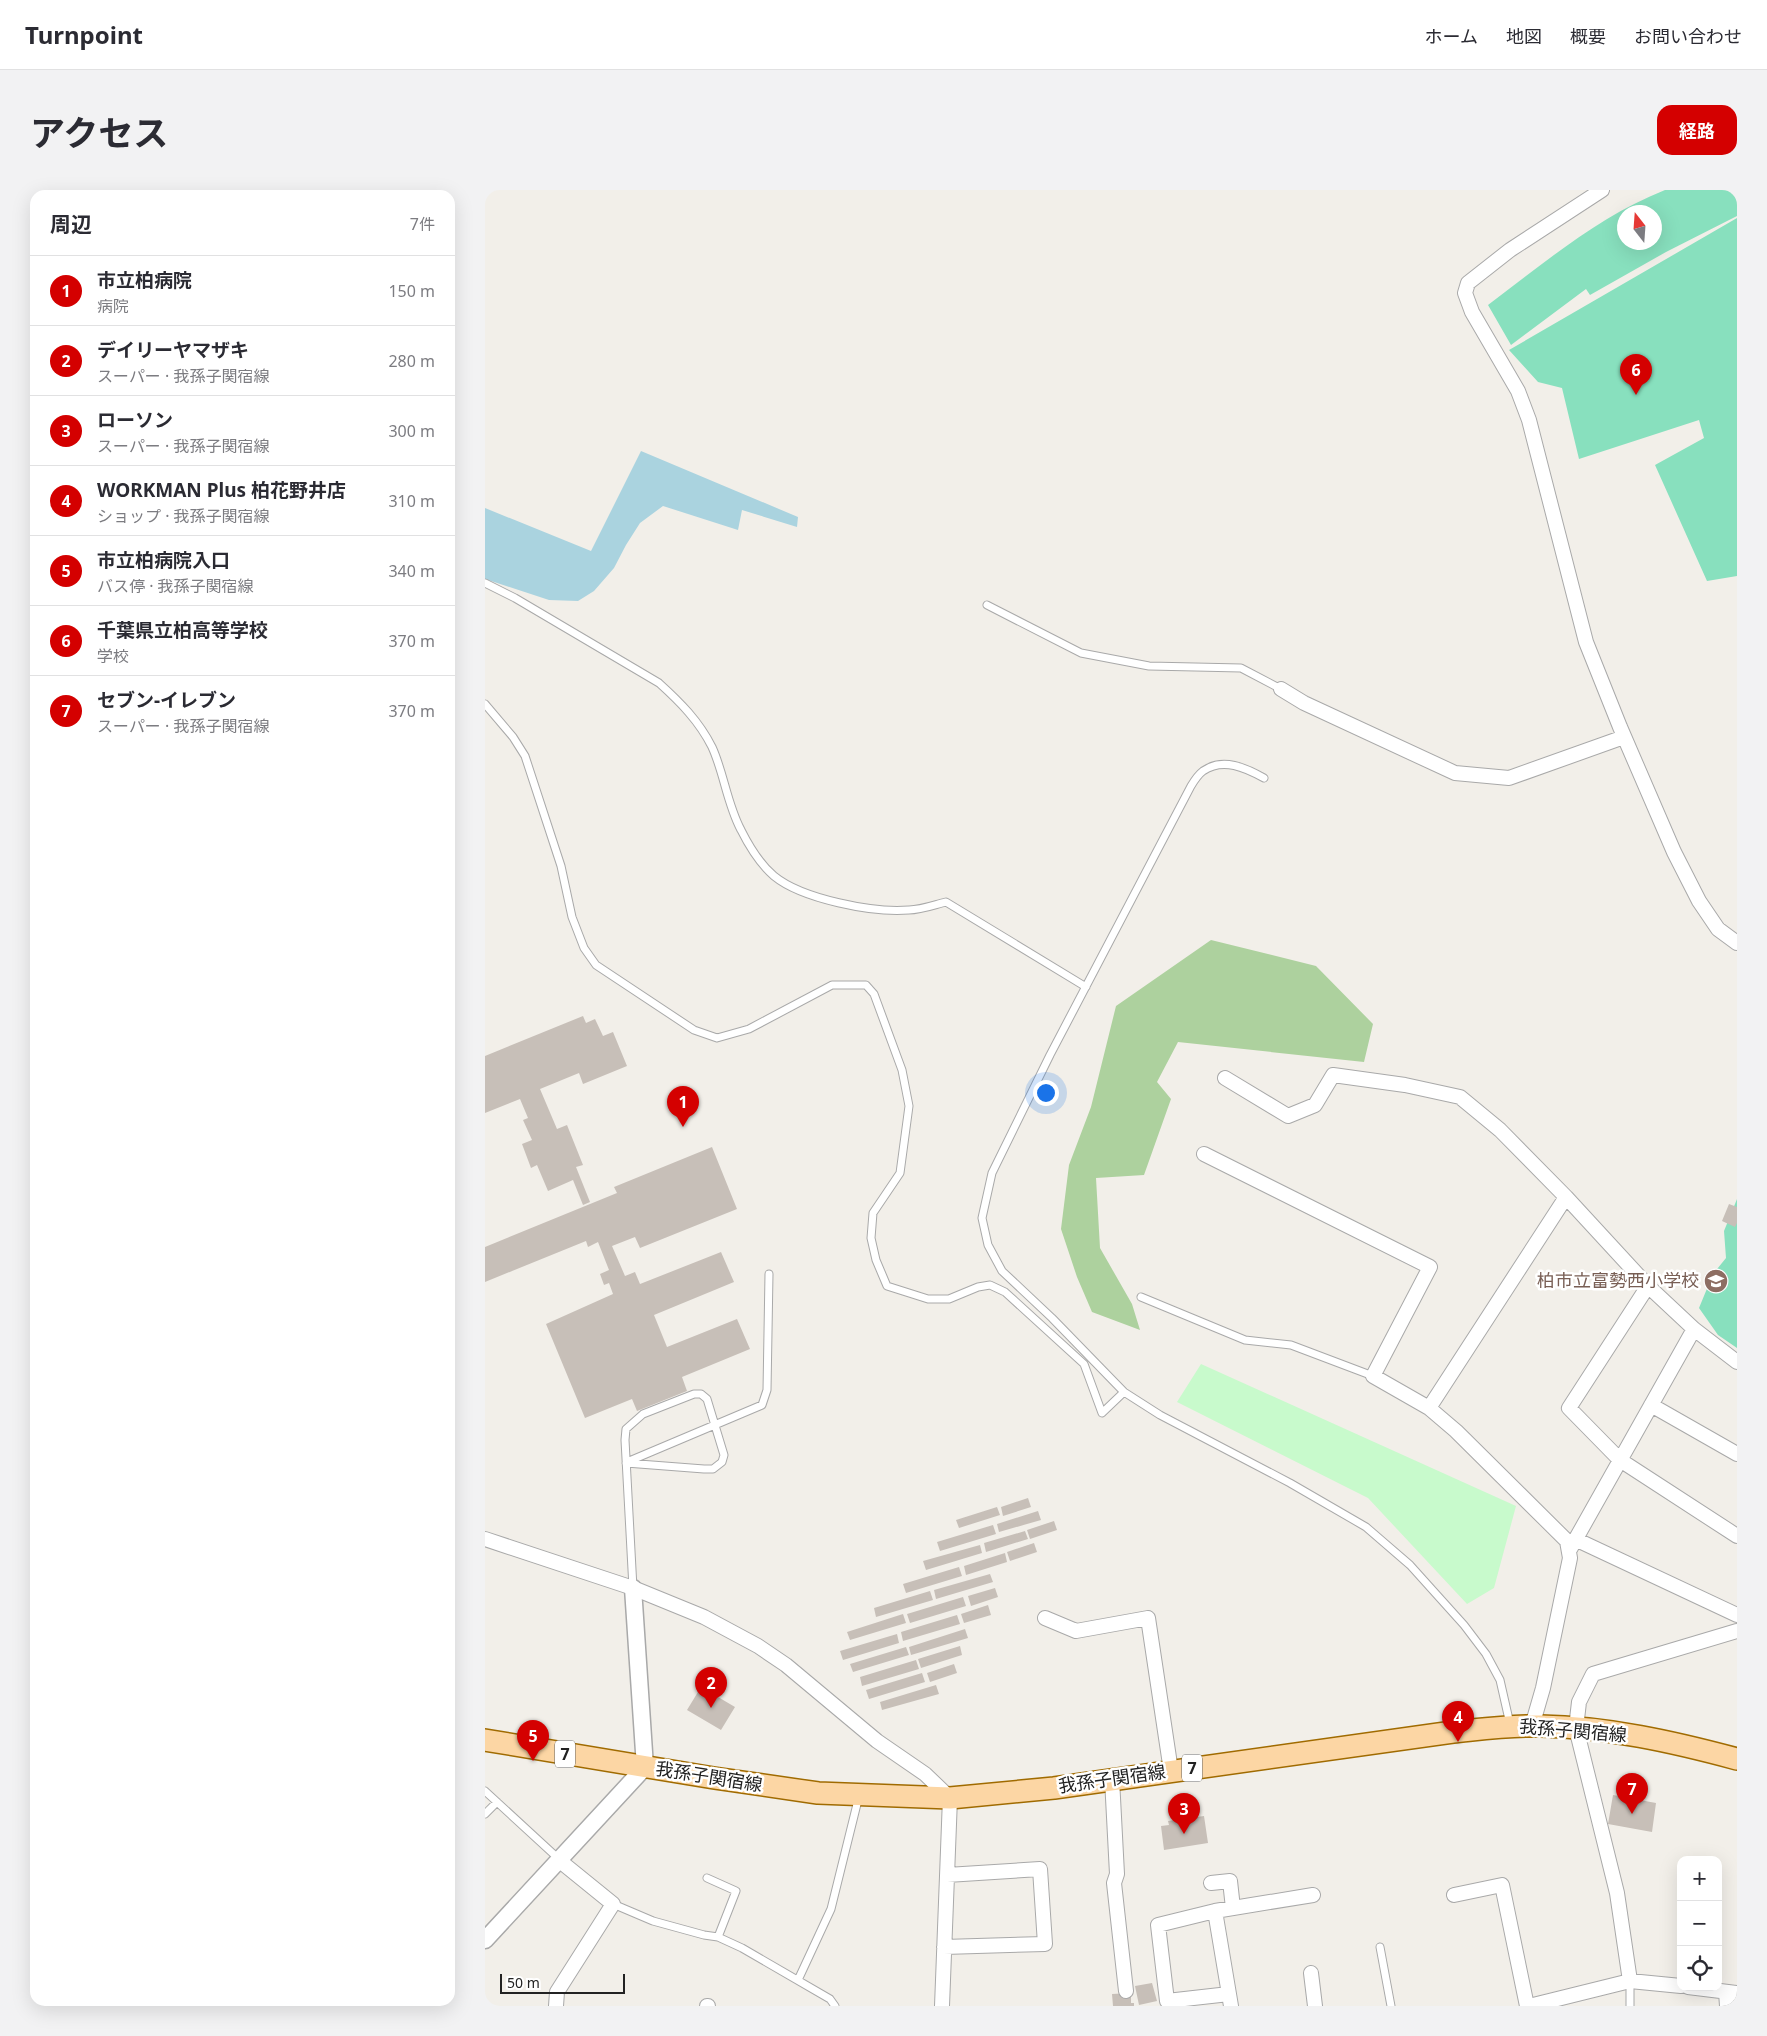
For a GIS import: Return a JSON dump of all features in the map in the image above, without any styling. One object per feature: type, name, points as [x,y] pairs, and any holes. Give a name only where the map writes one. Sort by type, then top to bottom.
[{"type":"main road","name":"我孫子関宿線","points":[[485,1740],[776,1788],[859,1796],[950,1798],[1054,1788],[1453,1732],[1510,1726],[1576,1728],[1667,1742],[1737,1759]]},
{"type":"street","points":[[1602,190],[1510,250],[1468,283],[1465,293],[1472,312],[1518,391],[1526,412],[1586,642],[1624,737],[1699,901],[1718,929],[1737,943]]},
{"type":"street","points":[[1281,689],[1304,703],[1455,773],[1509,778],[1624,737]]},
{"type":"street","points":[[1225,1078],[1288,1116],[1315,1105],[1333,1074],[1405,1084],[1460,1097],[1500,1130],[1566,1197],[1648,1286],[1694,1329],[1737,1362]]},
{"type":"street","points":[[1204,1154],[1430,1267],[1373,1376],[1429,1408],[1456,1431],[1567,1542],[1737,1615]]},
{"type":"street","points":[[1429,1408],[1566,1197]]},
{"type":"street","points":[[1648,1286],[1569,1408],[1620,1460],[1737,1536]]},
{"type":"street","points":[[1532,1726],[1543,1688],[1572,1545],[1694,1329]]},
{"type":"street","points":[[1651,1405],[1737,1454]]},
{"type":"street","points":[[485,1538],[633,1588],[704,1617],[758,1646],[786,1665],[877,1741],[925,1774],[950,1798],[942,2006]]},
{"type":"street","points":[[485,1940],[645,1767],[633,1588]]},
{"type":"street","points":[[1045,1618],[1076,1631],[1148,1618],[1171,1771]]},
{"type":"street","points":[[1630,1980],[1617,1893],[1576,1728],[1579,1702],[1593,1674],[1737,1631]]},
{"type":"street","points":[[1112,1779],[1117,1874],[1114,1883],[1126,1991]]},
{"type":"street","points":[[556,2006],[557,1992],[613,1904],[560,1860]]},
{"type":"street","points":[[944,1947],[1045,1944],[1040,1869],[947,1875]]},
{"type":"street","points":[[1211,1883],[1230,1881],[1233,1908]]},
{"type":"street","points":[[1454,1896],[1502,1885],[1528,2006],[1630,1980],[1677,1986]]},
{"type":"street","points":[[1215,1911],[1230,2000],[1167,2001],[1157,1925],[1215,1911],[1313,1895]]},
{"type":"street","points":[[1311,1973],[1315,2006]]},
{"type":"street","points":[[1727,2006],[1731,1992]]},
{"type":"lane","points":[[485,583],[515,598],[659,683],[679,701],[698,722],[712,748],[740,828],[753,851],[775,876],[800,890],[865,909],[909,910],[946,902],[1085,987]]},
{"type":"lane","points":[[987,606],[1081,653],[1149,666],[1241,668],[1281,689]]},
{"type":"lane","points":[[485,704],[513,737],[525,756],[561,866],[573,917],[584,948],[596,965],[694,1030],[717,1038],[749,1029],[832,984],[866,985],[874,994],[902,1070],[909,1106],[900,1173],[873,1213],[871,1238],[876,1260],[887,1286],[928,1299],[949,1299],[978,1286],[990,1285],[1005,1292],[1084,1364],[1102,1413],[1123,1392]]},
{"type":"lane","points":[[1264,778],[1235,765],[1219,765],[1203,770],[1191,786],[1085,987],[992,1173],[982,1218],[987,1246],[1002,1271],[1123,1392],[1160,1415],[1290,1483],[1366,1527],[1402,1558],[1464,1625],[1486,1654],[1500,1680],[1510,1726]]},
{"type":"lane","points":[[626,1463],[762,1405],[767,1390],[769,1274]]},
{"type":"lane","points":[[1141,1297],[1245,1340],[1291,1345],[1373,1376]]},
{"type":"lane","points":[[626,1463],[713,1469],[722,1462],[724,1455],[707,1399],[701,1394],[694,1394],[643,1414],[626,1429],[626,1463],[633,1588]]},
{"type":"lane","points":[[485,1790],[560,1860]]},
{"type":"lane","points":[[798,1980],[831,1909],[859,1796]]},
{"type":"lane","points":[[485,1814],[497,1802]]},
{"type":"lane","points":[[707,1878],[736,1891],[718,1937]]},
{"type":"lane","points":[[613,1904],[653,1922],[718,1937],[743,1948],[831,1999],[835,2006]]},
{"type":"lane","points":[[1380,1947],[1391,2006]]},
{"type":"lane","points":[[1630,1980],[1630,2006]]},
{"type":"green space","points":[[1665,190],[1734,190],[1737,195],[1737,216],[1666,252],[1590,295],[1586,289],[1511,345],[1488,305],[1551,257],[1617,213],[1617,250],[1662,250],[1662,205],[1633,205]]},
{"type":"green space","points":[[1737,218],[1737,576],[1707,581],[1655,465],[1704,438],[1699,420],[1579,459],[1562,388],[1538,382],[1509,350]]},
{"type":"green space","points":[[1211,940],[1316,966],[1373,1024],[1364,1062],[1178,1042],[1157,1082],[1171,1099],[1144,1175],[1096,1178],[1100,1248],[1132,1304],[1140,1330],[1092,1312],[1077,1277],[1061,1229],[1069,1165],[1091,1107],[1116,1006]]},
{"type":"green space","points":[[1737,1199],[1737,1348],[1718,1335],[1699,1308],[1713,1274],[1726,1258],[1724,1231]]},
{"type":"green space","points":[[1201,1364],[1516,1506],[1494,1588],[1467,1604],[1368,1498],[1177,1402]]},
{"type":"water","points":[[641,451],[798,517],[797,527],[742,510],[738,530],[663,506],[640,523],[614,568],[594,591],[578,601],[549,600],[485,579],[485,508],[591,551]]},
{"type":"building","points":[[583,1016],[586,1023],[595,1019],[603,1036],[613,1032],[627,1066],[583,1084],[579,1073],[540,1089],[557,1129],[567,1125],[583,1165],[576,1167],[590,1202],[583,1205],[573,1180],[548,1191],[537,1165],[531,1168],[522,1144],[532,1140],[523,1120],[528,1118],[520,1099],[485,1113],[485,1056]]},
{"type":"building","points":[[712,1147],[737,1209],[640,1248],[635,1237],[612,1246],[625,1276],[635,1272],[640,1284],[721,1252],[734,1282],[654,1315],[667,1347],[737,1319],[750,1349],[682,1377],[687,1391],[637,1411],[632,1399],[585,1418],[546,1324],[613,1294],[609,1283],[604,1285],[600,1274],[609,1270],[598,1242],[588,1247],[586,1241],[485,1282],[485,1247],[617,1193],[614,1187]]},
{"type":"building","points":[[1729,1204],[1737,1207],[1737,1223],[1735,1227],[1722,1221]]},
{"type":"building","points":[[1028,1498],[1031,1507],[1003,1516],[1001,1507]]},
{"type":"building","points":[[997,1507],[1000,1515],[959,1528],[956,1520]]},
{"type":"building","points":[[1038,1511],[1041,1520],[999,1532],[997,1524]]},
{"type":"building","points":[[1054,1521],[1057,1530],[1030,1539],[1027,1530]]},
{"type":"building","points":[[993,1525],[996,1534],[940,1551],[937,1542]]},
{"type":"building","points":[[1025,1531],[1028,1539],[986,1552],[984,1543]]},
{"type":"building","points":[[1034,1543],[1037,1552],[1010,1561],[1007,1552]]},
{"type":"building","points":[[980,1545],[982,1553],[926,1570],[923,1561]]},
{"type":"building","points":[[1005,1553],[1007,1562],[966,1575],[964,1566]]},
{"type":"building","points":[[959,1567],[962,1576],[906,1593],[903,1584]]},
{"type":"building","points":[[990,1574],[993,1582],[936,1599],[934,1590]]},
{"type":"building","points":[[995,1588],[998,1597],[971,1606],[968,1596]]},
{"type":"building","points":[[930,1591],[933,1600],[876,1617],[874,1608]]},
{"type":"building","points":[[963,1597],[966,1606],[910,1623],[907,1614]]},
{"type":"building","points":[[988,1605],[991,1615],[964,1623],[961,1614]]},
{"type":"building","points":[[903,1614],[906,1623],[850,1640],[847,1632]]},
{"type":"building","points":[[957,1615],[960,1624],[903,1641],[901,1632]]},
{"type":"building","points":[[965,1629],[968,1638],[911,1655],[909,1647]]},
{"type":"building","points":[[897,1634],[899,1643],[843,1660],[840,1651]]},
{"type":"building","points":[[960,1646],[962,1655],[921,1668],[918,1659]]},
{"type":"building","points":[[906,1647],[909,1655],[853,1672],[850,1664]]},
{"type":"building","points":[[916,1660],[919,1669],[862,1686],[860,1677]]},
{"type":"building","points":[[954,1664],[957,1673],[930,1682],[927,1673]]},
{"type":"building","points":[[922,1673],[925,1682],[869,1699],[866,1690]]},
{"type":"building","points":[[936,1685],[939,1694],[882,1710],[880,1702]]},
{"type":"building","points":[[701,1687],[735,1707],[721,1730],[687,1710]]},
{"type":"building","points":[[1613,1795],[1656,1803],[1652,1832],[1608,1824]]},
{"type":"building","points":[[1204,1816],[1208,1843],[1164,1850],[1161,1826],[1169,1825],[1168,1821]]},
{"type":"building","points":[[1152,1983],[1157,2001],[1139,2005],[1135,1986]]},
{"type":"building","points":[[1131,1993],[1131,2003],[1134,2003],[1134,2006],[1113,2006],[1112,1994]]},
{"type":"place","name":"千葉県立柏高等学校","points":[[1636,395]]},
{"type":"place","name":"市立柏病院","points":[[683,1127]]},
{"type":"place","name":"柏市立富勢西小学校","points":[[1716,1281]]},
{"type":"place","name":"デイリーヤマザキ","points":[[711,1708]]},
{"type":"place","name":"WORKMAN Plus 柏花野井店","points":[[1458,1742]]},
{"type":"place","name":"市立柏病院入口","points":[[533,1761]]},
{"type":"place","name":"セブン-イレブン","points":[[1632,1814]]},
{"type":"place","name":"ローソン","points":[[1184,1834]]}]
